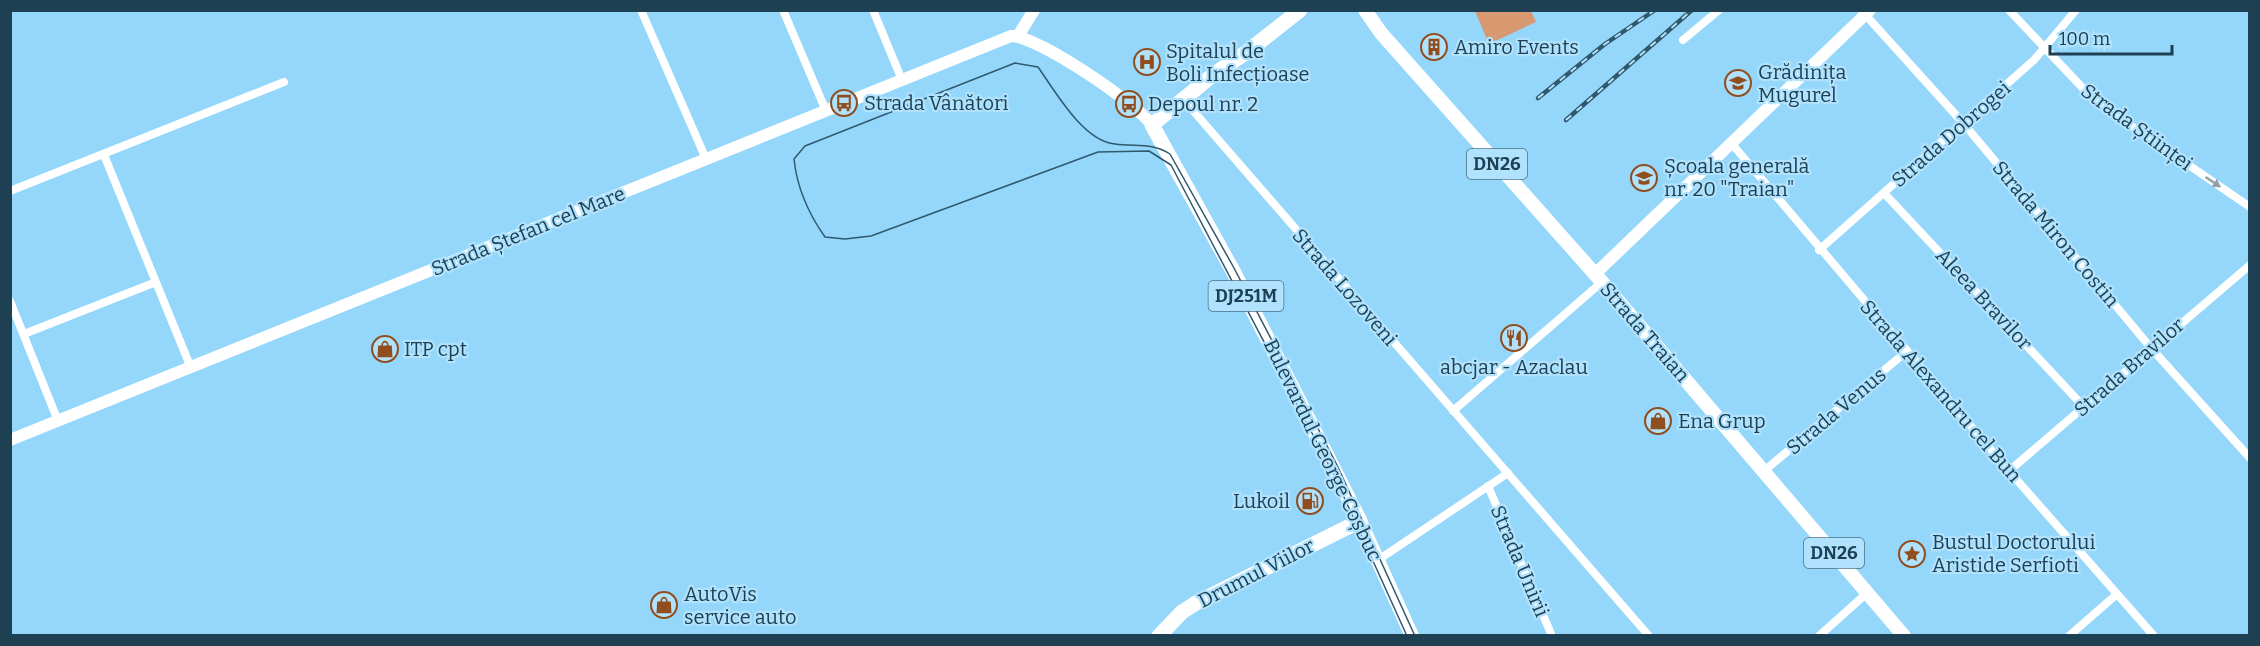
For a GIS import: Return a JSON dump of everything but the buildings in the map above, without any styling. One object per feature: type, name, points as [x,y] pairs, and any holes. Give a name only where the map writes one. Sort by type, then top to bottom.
[{"type":"highway","points":[[1214,74],[1238,49],[1284,10]]},
{"type":"highway","points":[[1152,125],[1214,74],[1247,52],[1300,10]]},
{"type":"highway","name":"Bulevardul George Coșbuc","points":[[1152,125],[1233,271],[1360,521]]},
{"type":"highway","name":"Drumul Viilor","points":[[1159,636],[1182,612],[1196,603],[1360,521]]},
{"type":"main road","name":"Strada Traian","points":[[1356,10],[1381,33],[1598,278],[1904,636]]},
{"type":"main road","name":"Strada Traian","points":[[1365,10],[1381,33]]},
{"type":"main road","name":"Bulevardul George Coșbuc","points":[[1360,521],[1412,636]]},
{"type":"street","points":[[641,10],[706,159]]},
{"type":"street","points":[[783,10],[826,111]]},
{"type":"street","points":[[873,10],[903,80]]},
{"type":"street","points":[[1018,36],[1034,10]]},
{"type":"street","points":[[1683,40],[1719,10]]},
{"type":"street","name":"Strada Științei","points":[[2009,10],[2095,101],[2250,207]]},
{"type":"street","name":"Strada Dobrogei","points":[[1819,250],[1964,124],[2045,48],[2076,10]]},
{"type":"street","points":[[1453,411],[1598,278],[1865,12]]},
{"type":"street","name":"Strada Miron Costin","points":[[1865,12],[1964,124],[2151,348],[2250,458]]},
{"type":"street","name":"Strada Ștefan cel Mare","points":[[10,440],[1000,39],[1018,36]]},
{"type":"street","name":"Bulevardul George Coșbuc","points":[[1018,36],[1040,45],[1078,68],[1139,112],[1152,125]]},
{"type":"street","points":[[10,191],[284,82]]},
{"type":"street","name":"Strada Lozoveni","points":[[1183,99],[1649,636]]},
{"type":"street","name":"Strada Alexandru cel Bun","points":[[1731,144],[2009,471],[2154,636]]},
{"type":"street","points":[[104,155],[191,368]]},
{"type":"street","name":"Aleea Bravilor","points":[[1884,193],[2084,406]]},
{"type":"street","name":"Strada Bravilor","points":[[2009,471],[2250,265]]},
{"type":"street","points":[[24,334],[156,282]]},
{"type":"street","points":[[10,301],[58,421]]},
{"type":"street","name":"Strada Venus","points":[[1764,471],[1907,351]]},
{"type":"street","points":[[1378,560],[1508,473]]},
{"type":"street","name":"Strada Unirii","points":[[1488,486],[1552,636]]},
{"type":"street","points":[[1819,636],[1867,593]]},
{"type":"street","points":[[2069,636],[2117,594]]},
{"type":"shaded area","points":[[1475,11],[1531,11],[1536,22],[1489,44]]},
{"type":"tram line","points":[[1407,636],[1334,475],[1171,165],[1149,151],[1098,152],[871,236],[845,239],[825,237],[819,228],[801,190],[794,159],[805,146],[1015,63],[1038,67],[1081,125],[1103,141],[1150,146],[1170,154],[1234,268],[1337,465],[1415,636]]},
{"type":"railway","points":[[1538,98],[1605,44],[1655,10]]},
{"type":"railway","points":[[1566,120],[1692,10]]},
{"type":"place","name":"Amiro Events","points":[[1434,47]]},
{"type":"place","name":"Spitalul de Boli Infecțioase","points":[[1147,62]]},
{"type":"place","name":"Grădinița Mugurel","points":[[1738,83]]},
{"type":"place","name":"Strada Vânători","points":[[844,103]]},
{"type":"place","name":"Depoul nr. 2","points":[[1129,104]]},
{"type":"place","name":"Școala generală nr. 20 \"Traian\"","points":[[1644,178]]},
{"type":"place","name":"abcjar - Azaclau","points":[[1514,338]]},
{"type":"place","name":"ITP cpt","points":[[385,349]]},
{"type":"place","name":"Ena Grup","points":[[1658,421]]},
{"type":"place","name":"Lukoil","points":[[1310,501]]},
{"type":"place","name":"Bustul Doctorului Aristide Serfioti","points":[[1912,554]]},
{"type":"place","name":"AutoVis service auto","points":[[664,605]]}]
